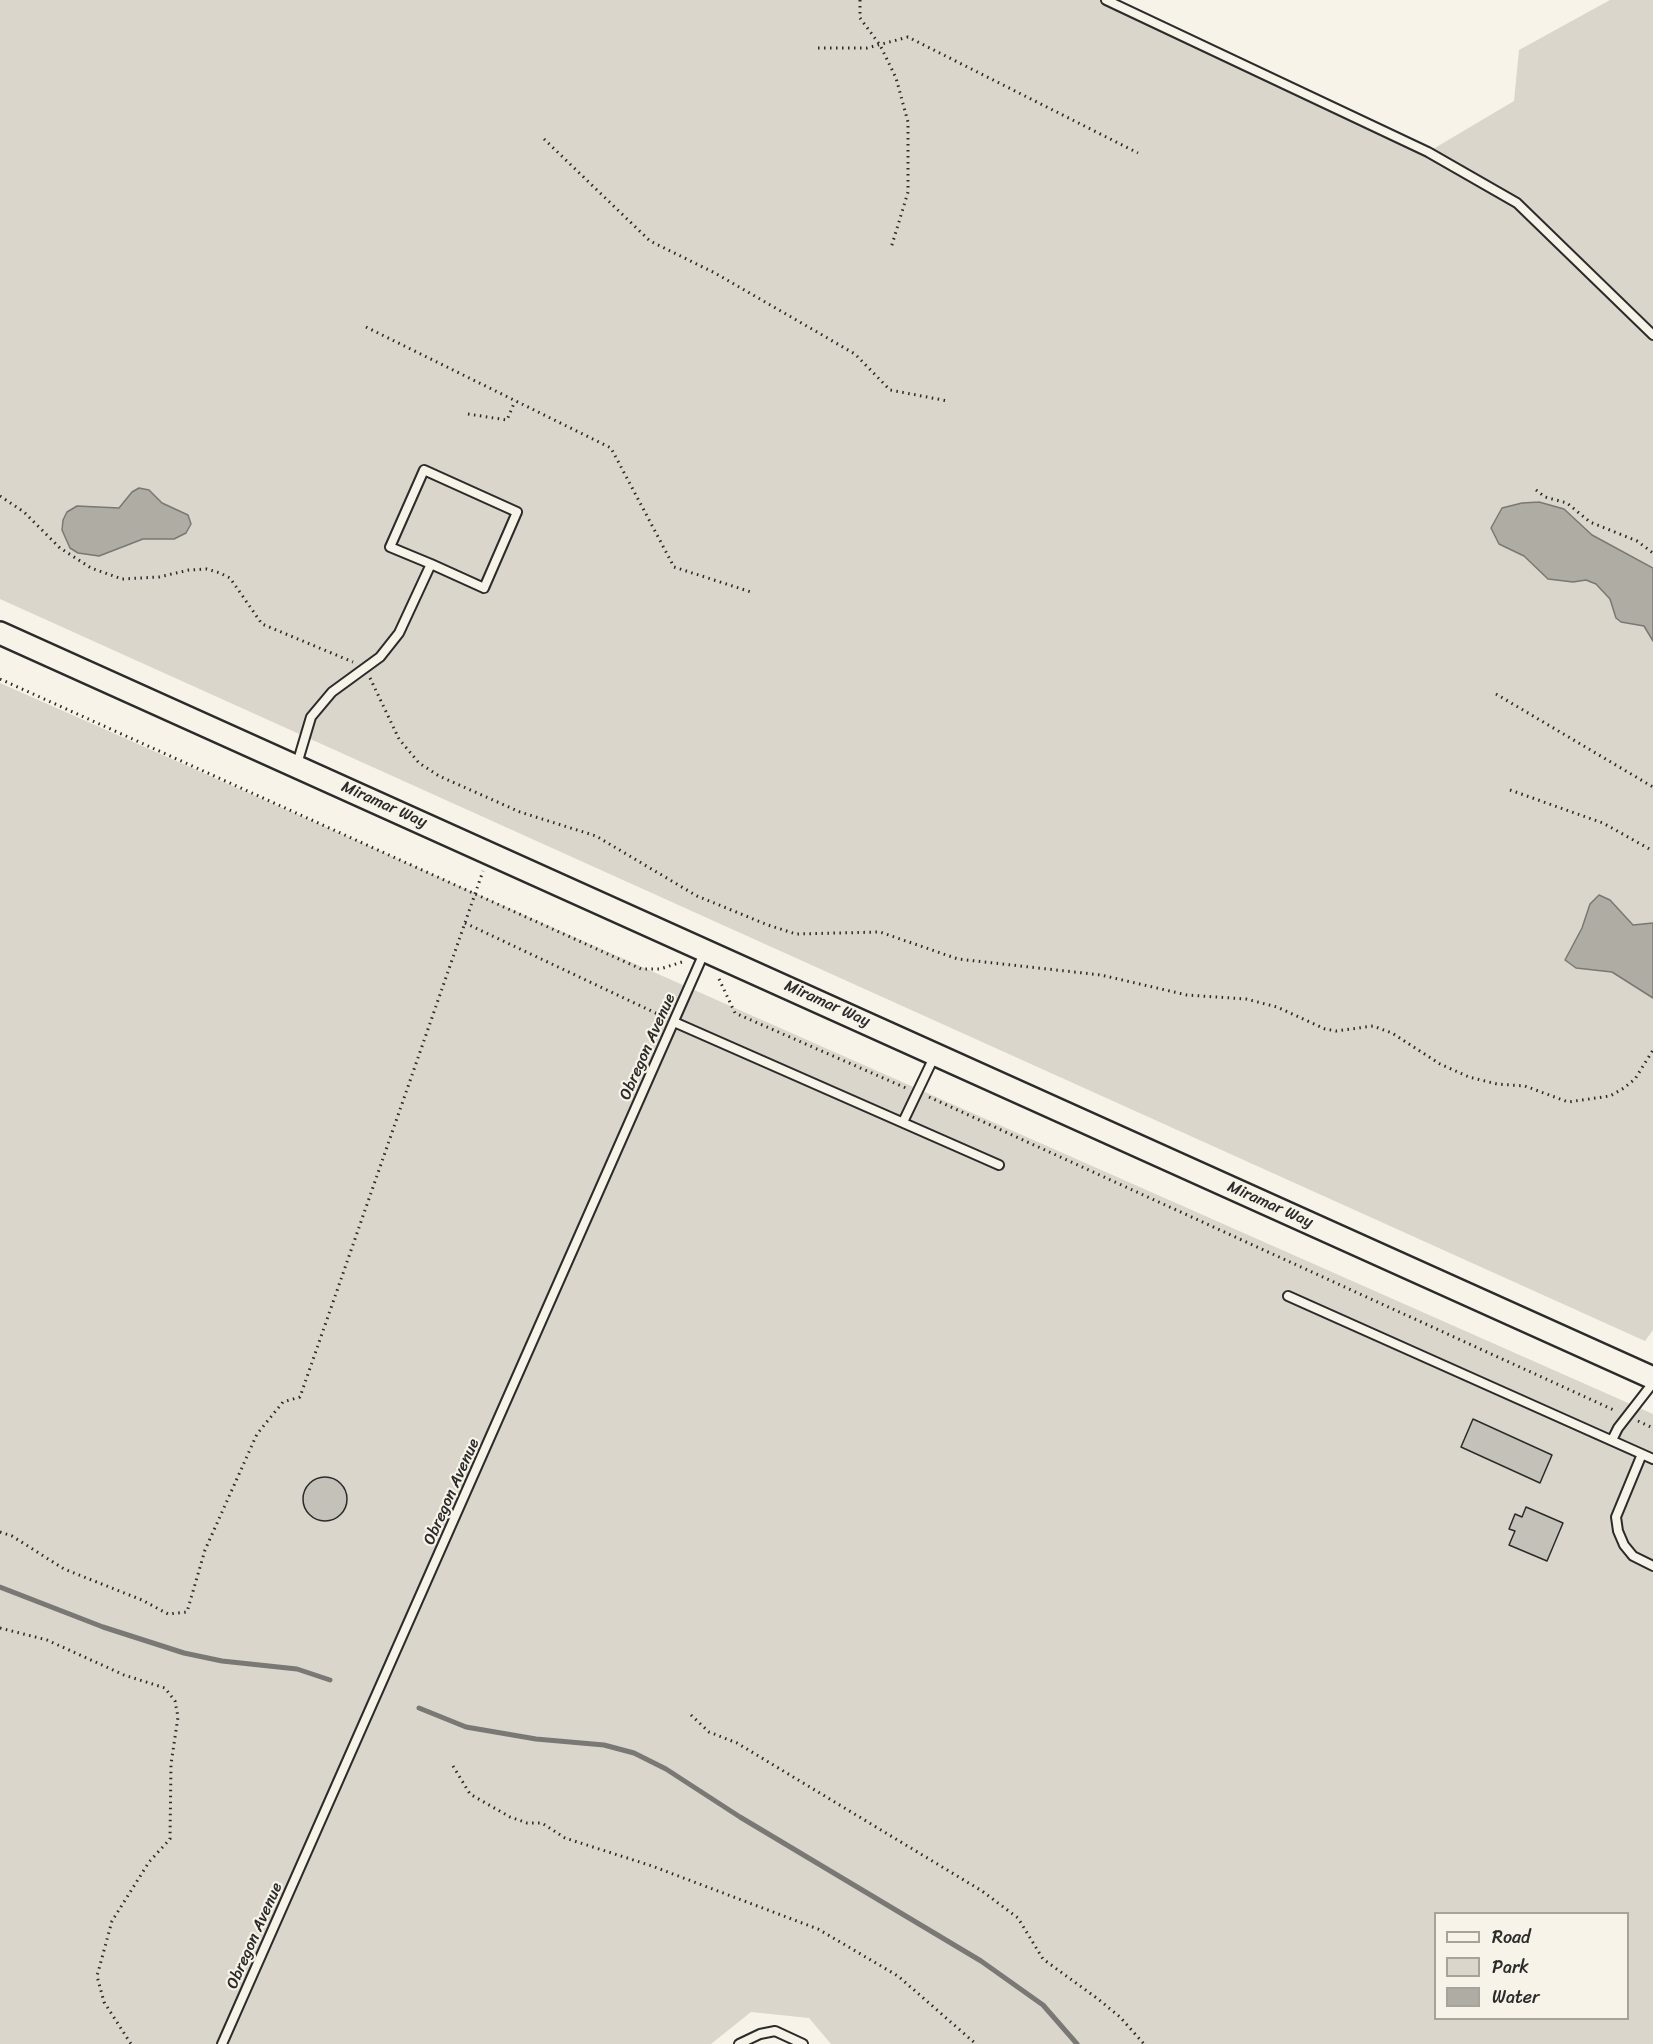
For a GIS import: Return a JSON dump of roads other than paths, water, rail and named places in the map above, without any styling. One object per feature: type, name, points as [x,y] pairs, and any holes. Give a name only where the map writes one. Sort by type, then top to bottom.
[{"type":"street","name":"Miramar Way","points":[[0,633],[490,853],[702,957],[935,1053],[1653,1378]]},
{"type":"lane","points":[[1106,0],[1428,152],[1516,203],[1653,334]]},
{"type":"lane","points":[[424,470],[517,512],[484,588],[431,564],[390,547],[424,470]]},
{"type":"lane","points":[[296,766],[311,717],[332,692],[380,657],[399,633],[431,564]]},
{"type":"lane","name":"Obregon Avenue","points":[[222,2044],[702,957]]},
{"type":"lane","points":[[674,1022],[999,1165]]},
{"type":"lane","points":[[903,1122],[935,1053]]},
{"type":"lane","points":[[1288,1296],[1653,1459]]},
{"type":"lane","points":[[1612,1440],[1627,1416],[1653,1383]]},
{"type":"lane","points":[[1642,1454],[1616,1517],[1618,1532],[1624,1545],[1634,1556],[1653,1566]]},
{"type":"lane","points":[[739,2044],[760,2034],[775,2031],[803,2044]]},
{"type":"water","points":[[139,488],[149,490],[162,503],[188,515],[191,524],[186,533],[174,539],[143,539],[99,556],[78,553],[70,548],[62,530],[67,512],[77,506],[119,508],[132,492]]},
{"type":"water","points":[[1539,502],[1564,509],[1592,535],[1653,568],[1653,641],[1644,626],[1621,622],[1616,618],[1610,599],[1596,584],[1586,580],[1573,582],[1548,579],[1524,556],[1499,544],[1491,528],[1502,508]]},
{"type":"water","points":[[1599,895],[1610,900],[1633,925],[1653,923],[1653,998],[1612,972],[1576,968],[1565,960],[1582,928],[1590,904]]},
{"type":"waterway","points":[[0,1587],[103,1627],[184,1653],[222,1661],[297,1669],[330,1680]]},
{"type":"waterway","points":[[419,1708],[466,1727],[536,1739],[604,1745],[634,1753],[666,1769],[740,1817],[981,1961],[1043,2005],[1077,2044]]}]
